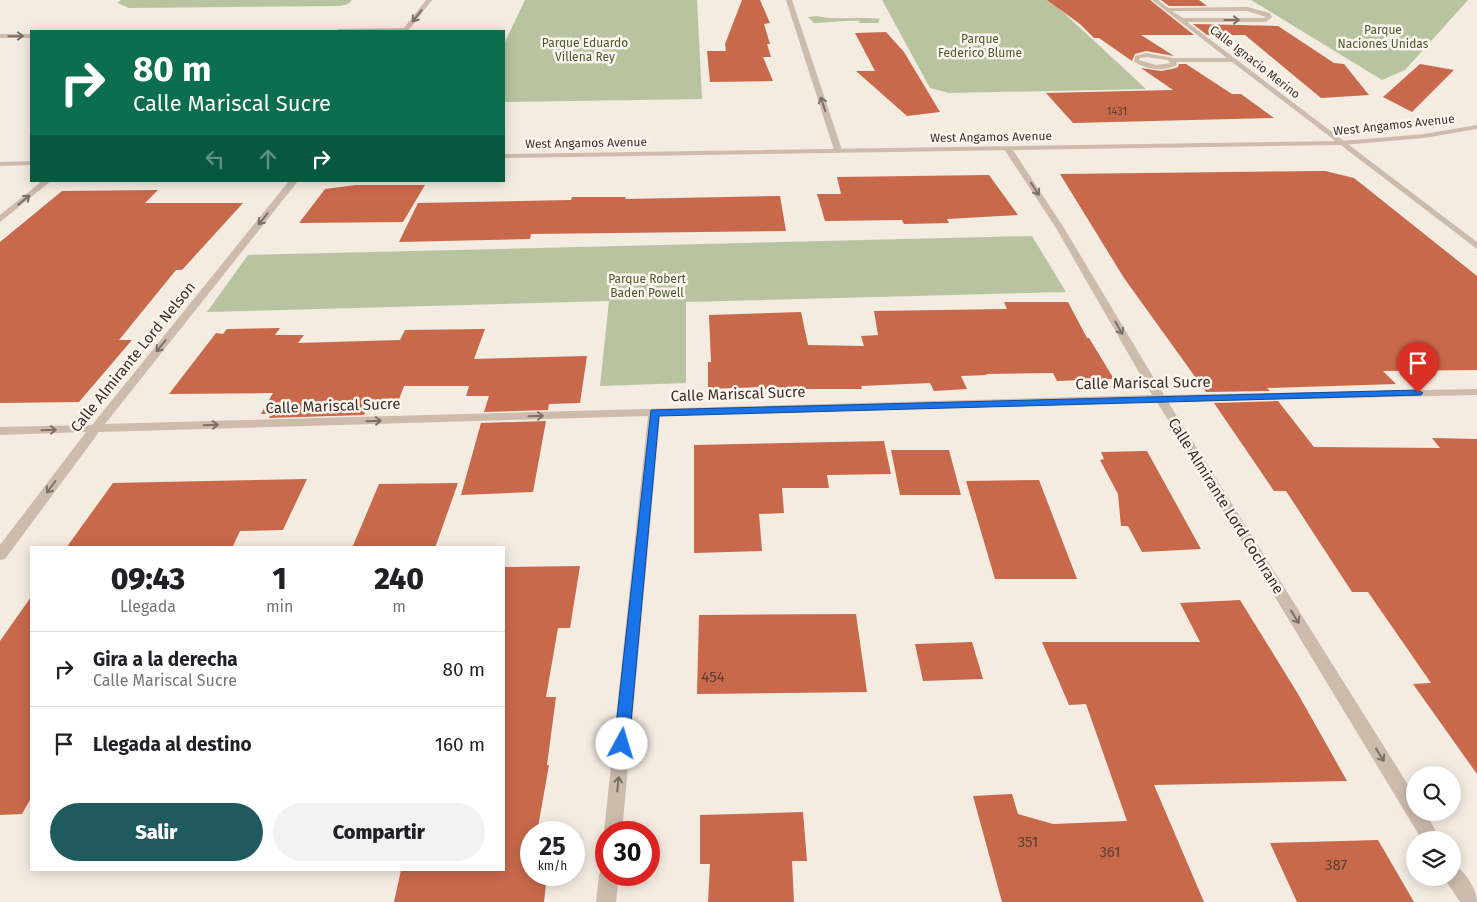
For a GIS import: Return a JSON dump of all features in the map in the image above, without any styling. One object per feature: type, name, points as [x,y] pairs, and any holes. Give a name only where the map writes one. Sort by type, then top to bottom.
[{"type":"street","points":[[406,30],[429,0]]},
{"type":"street","points":[[789,0],[838,150]]},
{"type":"street","name":"Calle Ignacio Merino","points":[[1155,0],[1477,246]]},
{"type":"street","points":[[1169,9],[1248,9],[1268,14],[1269,17],[1266,20],[1183,20]]},
{"type":"street","points":[[0,36],[30,36]]},
{"type":"street","points":[[1173,60],[1175,62],[1173,66],[1157,67],[1139,63],[1135,59],[1141,56],[1152,55],[1173,60],[1234,60]]},
{"type":"street","name":"West Angamos Avenue","points":[[505,156],[1342,143],[1424,136],[1477,127]]},
{"type":"street","name":"Calle Almirante Lord Cochrane","points":[[1008,148],[1060,228],[1160,398],[1406,797]]},
{"type":"street","points":[[0,164],[30,163]]},
{"type":"street","points":[[0,219],[46,182]]},
{"type":"street","name":"Calle Almirante Lord Nelson","points":[[0,555],[94,429],[293,182]]},
{"type":"street","name":"Calle Mariscal Sucre","points":[[0,432],[1160,398],[1477,392]]},
{"type":"street","points":[[614,821],[654,412]]},
{"type":"street","points":[[606,902],[608,886]]},
{"type":"street","points":[[1461,886],[1471,902]]},
{"type":"green space","points":[[121,0],[352,0],[348,4],[340,6],[129,8],[117,3]]},
{"type":"green space","name":"Parque Eduardo Villena Rey","points":[[525,0],[697,0],[702,99],[505,102],[505,42]]},
{"type":"green space","name":"Parque Federico Blume","points":[[882,0],[1050,0],[1146,89],[949,93],[930,88]]},
{"type":"green space","name":"Parque Naciones Unidas","points":[[1251,0],[1468,0],[1405,70],[1382,80]]},
{"type":"green space","points":[[808,17],[880,19],[878,23],[858,23],[861,21],[855,21],[814,23]]},
{"type":"green space","name":"Parque Robert Baden Powell","points":[[1032,236],[1066,292],[686,302],[686,383],[600,386],[609,301],[207,312],[248,255]]},
{"type":"building","points":[[742,0],[760,0],[770,23],[764,24],[770,44],[767,44],[771,57],[763,57],[773,81],[710,82],[707,51],[726,51],[725,44]]},
{"type":"building","points":[[1047,0],[1150,0],[1194,35],[1141,35],[1174,56],[1146,51],[1135,54],[1132,61],[1099,38],[1094,38],[1080,24]]},
{"type":"building","points":[[1161,0],[1199,0],[1207,6],[1169,6]]},
{"type":"building","points":[[1193,24],[1278,26],[1334,63],[1344,64],[1369,95],[1321,98],[1245,35],[1207,35]]},
{"type":"building","points":[[886,32],[904,52],[940,112],[907,116],[856,71],[875,71],[855,33]]},
{"type":"building","points":[[1179,64],[1186,64],[1232,94],[1241,94],[1274,118],[1073,123],[1046,93],[1173,90],[1141,68],[1161,71],[1178,67]]},
{"type":"building","points":[[1420,64],[1454,70],[1412,112],[1383,97]]},
{"type":"building","points":[[1325,171],[1354,178],[1477,276],[1477,370],[1383,371],[1396,384],[1267,388],[1270,391],[1206,392],[1124,278],[1060,174]]},
{"type":"building","points":[[989,175],[1018,215],[947,219],[949,223],[904,224],[902,220],[825,221],[817,194],[841,194],[837,177]]},
{"type":"building","points":[[356,185],[425,185],[403,222],[299,223],[325,189]]},
{"type":"building","points":[[158,190],[145,203],[243,203],[182,270],[176,270],[119,340],[132,340],[79,402],[0,403],[0,242],[62,191]]},
{"type":"building","points":[[780,196],[786,231],[531,234],[530,239],[399,242],[418,203],[571,200],[572,197],[626,197],[625,199]]},
{"type":"building","points":[[1004,302],[1068,302],[1087,338],[1089,338],[1114,379],[1057,381],[1053,373],[986,374],[961,376],[967,389],[934,391],[930,383],[861,386],[862,389],[765,389],[765,387],[708,389],[708,362],[711,362],[709,315],[801,312],[808,345],[864,346],[861,336],[878,335],[874,311],[1007,309]]},
{"type":"building","points":[[280,328],[275,335],[304,335],[298,343],[400,340],[405,330],[485,329],[474,359],[587,356],[580,403],[549,404],[548,410],[484,412],[489,396],[466,396],[469,386],[404,386],[398,402],[369,403],[364,415],[269,418],[271,414],[261,414],[273,393],[169,394],[216,333],[223,334],[227,329]]},
{"type":"building","points":[[1278,401],[1314,447],[1440,448],[1432,438],[1477,439],[1477,774],[1413,684],[1431,683],[1368,592],[1352,592],[1286,491],[1274,491],[1214,403]]},
{"type":"building","points":[[546,421],[533,492],[461,495],[481,423]]},
{"type":"building","points":[[884,441],[891,474],[827,475],[829,488],[782,488],[784,513],[759,514],[762,551],[694,553],[694,445]]},
{"type":"building","points":[[891,450],[949,450],[961,495],[900,495]]},
{"type":"building","points":[[1147,451],[1201,549],[1142,552],[1128,526],[1121,526],[1118,494],[1100,460],[1104,459],[1101,452]]},
{"type":"building","points":[[307,479],[283,530],[240,531],[233,546],[67,546],[113,483]]},
{"type":"building","points":[[1039,480],[1077,579],[995,579],[966,481]]},
{"type":"building","points":[[458,483],[436,546],[353,546],[379,484]]},
{"type":"building","points":[[580,566],[570,628],[558,628],[546,697],[556,697],[547,765],[549,765],[539,821],[520,821],[520,886],[546,886],[544,902],[394,902],[401,871],[505,871],[505,567]]},
{"type":"building","points":[[30,598],[30,800],[22,814],[0,815],[0,641]]},
{"type":"building","points":[[1240,600],[1298,694],[1347,781],[1154,785],[1204,902],[1002,902],[973,796],[1012,794],[1018,814],[1053,824],[1127,821],[1086,704],[1069,705],[1042,642],[1200,642],[1180,603]]},
{"type":"building","points":[[856,614],[867,692],[697,694],[699,615]]},
{"type":"building","points":[[972,642],[983,679],[923,681],[915,644]]},
{"type":"building","points":[[803,812],[807,861],[792,861],[794,902],[708,902],[710,864],[700,864],[700,815]]},
{"type":"building","points":[[1378,840],[1414,902],[1297,902],[1270,843]]},
{"type":"route","points":[[622,744],[654,412],[1418,393]]}]
